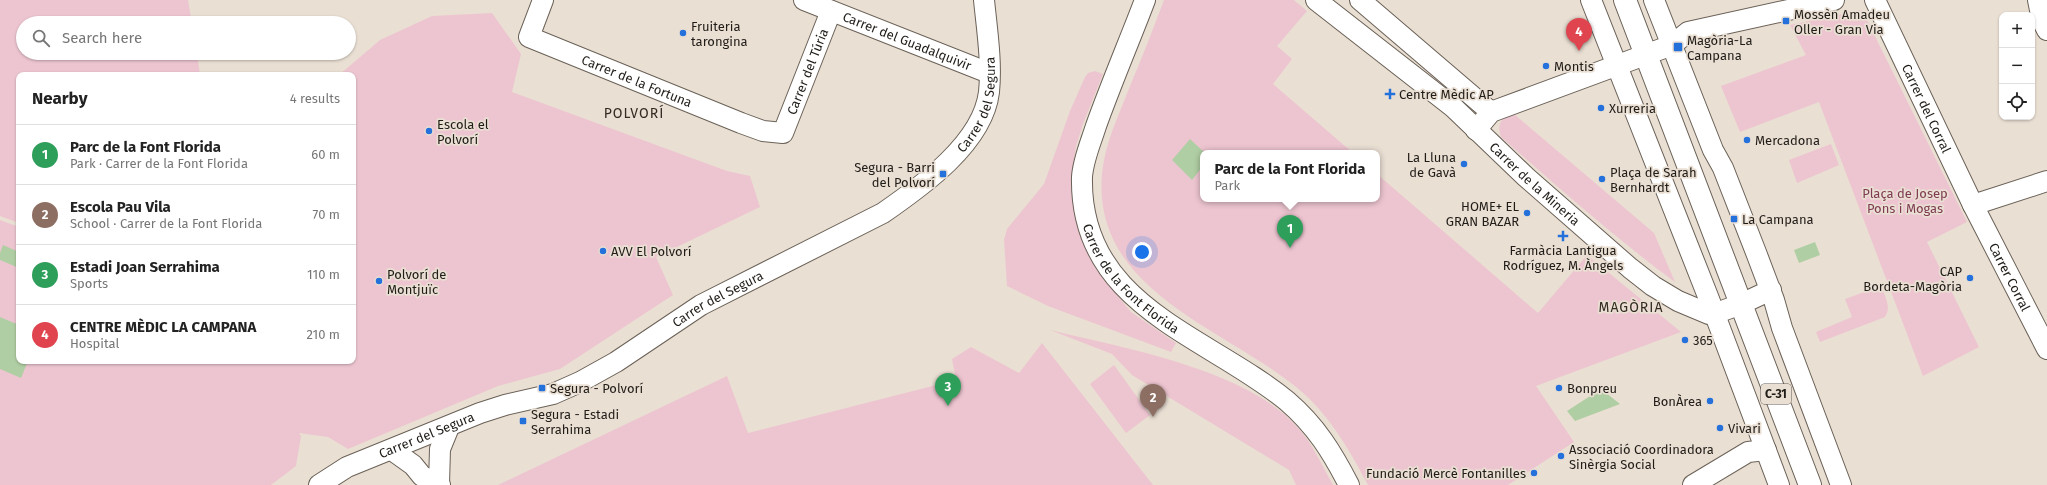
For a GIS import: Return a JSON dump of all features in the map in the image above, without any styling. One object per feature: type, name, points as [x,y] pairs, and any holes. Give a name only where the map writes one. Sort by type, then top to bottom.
[{"type":"main road","name":"C-31","points":[[1625,0],[1810,485]]},
{"type":"street","name":"Carrer de la Fortuna","points":[[543,0],[529,37],[741,123],[763,131],[783,133]]},
{"type":"street","name":"Carrer del Guadalquivir","points":[[804,0],[989,73]]},
{"type":"street","name":"Carrer del Segura","points":[[319,485],[347,467],[505,405],[554,394],[580,382],[616,362],[701,305],[883,213],[910,194],[934,175],[975,129],[985,109],[989,92],[989,73],[984,0]]},
{"type":"street","name":"Carrer de la Font Florida","points":[[1145,0],[1090,145],[1082,176],[1087,223],[1111,271],[1128,292],[1149,310],[1191,339],[1212,350],[1287,401],[1314,427],[1332,453],[1349,485]]},
{"type":"street","name":"Carrer de la Mineria","points":[[1316,0],[1454,108],[1526,177],[1630,268],[1678,301],[1705,313],[1714,314]]},
{"type":"street","points":[[1360,0],[1491,112]]},
{"type":"street","points":[[1591,0],[1779,485]]},
{"type":"street","points":[[1654,0],[1771,290],[1782,328],[1841,485]]},
{"type":"street","points":[[1476,130],[1491,112],[1672,45],[1688,32],[1834,0]]},
{"type":"street","points":[[2038,0],[2042,20],[2047,30]]},
{"type":"street","name":"Carrer del Corral","points":[[1878,6],[1980,202]]},
{"type":"street","name":"Carrer del Túria","points":[[783,133],[831,11]]},
{"type":"street","points":[[1980,202],[2047,180]]},
{"type":"street","name":"Carrer Corral","points":[[1980,202],[2047,349]]},
{"type":"street","points":[[1714,314],[1741,304],[1771,290]]},
{"type":"street","points":[[392,450],[413,466],[422,476],[440,484],[440,449],[449,428]]},
{"type":"street","points":[[1693,485],[1748,452],[1766,450]]},
{"type":"green space","points":[[0,0],[188,0],[191,16],[16,16],[16,60],[198,60],[200,72],[16,72],[16,222],[0,216]]},
{"type":"green space","points":[[1164,0],[1294,0],[1307,11],[1277,46],[1292,59],[1273,84],[1350,150],[1200,150],[1200,202],[1380,202],[1380,177],[1538,313],[1587,255],[1681,332],[1536,386],[1574,442],[1508,485],[1368,485],[1335,430],[1304,393],[1262,362],[1196,322],[1165,300],[1138,275],[1117,247],[1104,213],[1102,174],[1106,151],[1113,129]]},
{"type":"green space","name":"Plaça de Josep Pons i Mogas","points":[[1862,10],[1967,222],[1927,242],[1979,347],[1923,376],[1819,102],[1740,132],[1721,86],[1806,55],[1790,25]]},
{"type":"green space","points":[[492,13],[521,54],[512,92],[727,171],[750,176],[760,207],[656,257],[673,295],[560,369],[498,386],[348,449],[328,437],[299,433],[301,436],[296,466],[271,485],[0,485],[0,220],[16,226],[16,364],[356,364],[356,72],[343,72],[380,40],[432,16]]},
{"type":"green space","points":[[1095,71],[1103,74],[1076,146],[1072,177],[1074,211],[1082,241],[1096,269],[1131,312],[1176,343],[1171,352],[1048,306],[1007,286],[1004,240],[1007,229],[1044,184],[1070,111],[1085,77],[1088,73]]},
{"type":"green space","points":[[1510,113],[1514,114],[1654,233],[1675,282],[1608,230],[1501,137],[1499,129],[1500,123]]},
{"type":"green space","points":[[1831,144],[1839,165],[1797,183],[1789,160]]},
{"type":"green space","points":[[1881,286],[1888,306],[1885,317],[1820,342],[1816,332],[1852,317],[1845,299]]},
{"type":"green space","points":[[1050,330],[1147,353],[1216,376],[1248,390],[1276,408],[1298,428],[1313,448],[1333,485],[1296,485],[1289,470],[1132,375],[1112,354]]},
{"type":"green space","points":[[1042,343],[1153,485],[498,485],[727,376],[748,433],[956,380],[952,359],[971,347],[1019,373]]},
{"type":"green space","points":[[1114,365],[1150,415],[1126,433],[1090,384]]},
{"type":"shaded area","points":[[1190,139],[1202,150],[1200,150],[1200,170],[1192,180],[1172,160]]},
{"type":"shaded area","points":[[1815,242],[1820,255],[1799,263],[1794,250]]},
{"type":"shaded area","points":[[3,245],[16,251],[16,267],[0,260],[0,253]]},
{"type":"shaded area","points":[[0,317],[16,324],[16,364],[27,364],[21,378],[0,369]]},
{"type":"shaded area","points":[[1601,389],[1620,404],[1575,421],[1567,411]]},
{"type":"place","name":"Mossèn Amadeu Oller - Gran Via","points":[[1786,21]]},
{"type":"place","name":"Fruiteria tarongina","points":[[683,33]]},
{"type":"place","name":"Magòria-La Campana","points":[[1678,47]]},
{"type":"place","name":"CENTRE MÈDIC LA CAMPANA","points":[[1579,51]]},
{"type":"place","name":"Montis","points":[[1546,66]]},
{"type":"place","name":"Centre Mèdic AP","points":[[1390,94]]},
{"type":"place","name":"Xurreria","points":[[1601,108]]},
{"type":"place","name":"Escola el Polvorí","points":[[429,131]]},
{"type":"place","name":"Mercadona","points":[[1747,140]]},
{"type":"place","name":"La Lluna de Gavà","points":[[1464,164]]},
{"type":"place","name":"Segura - Barri del Polvorí","points":[[943,174]]},
{"type":"place","name":"Plaça de Sarah Bernhardt","points":[[1602,179]]},
{"type":"place","name":"HOME+ EL GRAN BAZAR","points":[[1527,213]]},
{"type":"place","name":"La Campana","points":[[1734,219]]},
{"type":"place","name":"Farmàcia Lantigua Rodríguez, M. Àngels","points":[[1563,236]]},
{"type":"place","name":"Parc de la Font Florida","points":[[1290,248]]},
{"type":"place","name":"AVV El Polvorí","points":[[603,251]]},
{"type":"place","name":"CAP Bordeta-Magòria","points":[[1970,278]]},
{"type":"place","name":"Polvorí de Montjuïc","points":[[379,281]]},
{"type":"place","name":"365","points":[[1685,340]]},
{"type":"place","name":"Segura - Polvorí","points":[[542,388]]},
{"type":"place","name":"Bonpreu","points":[[1559,388]]},
{"type":"place","name":"BonÀrea","points":[[1710,401]]},
{"type":"place","name":"Estadi Joan Serrahima","points":[[948,406]]},
{"type":"place","name":"Escola Pau Vila","points":[[1153,417]]},
{"type":"place","name":"Segura - Estadi Serrahima","points":[[523,421]]},
{"type":"place","name":"Vivari","points":[[1720,428]]},
{"type":"place","name":"Associació Coordinadora Sinèrgia Social","points":[[1561,456]]},
{"type":"place","name":"Fundació Mercè Fontanilles","points":[[1534,473]]},
{"type":"district","name":"POLVORÍ","points":[[634,113]]},
{"type":"district","name":"MAGÒRIA","points":[[1631,307]]}]
